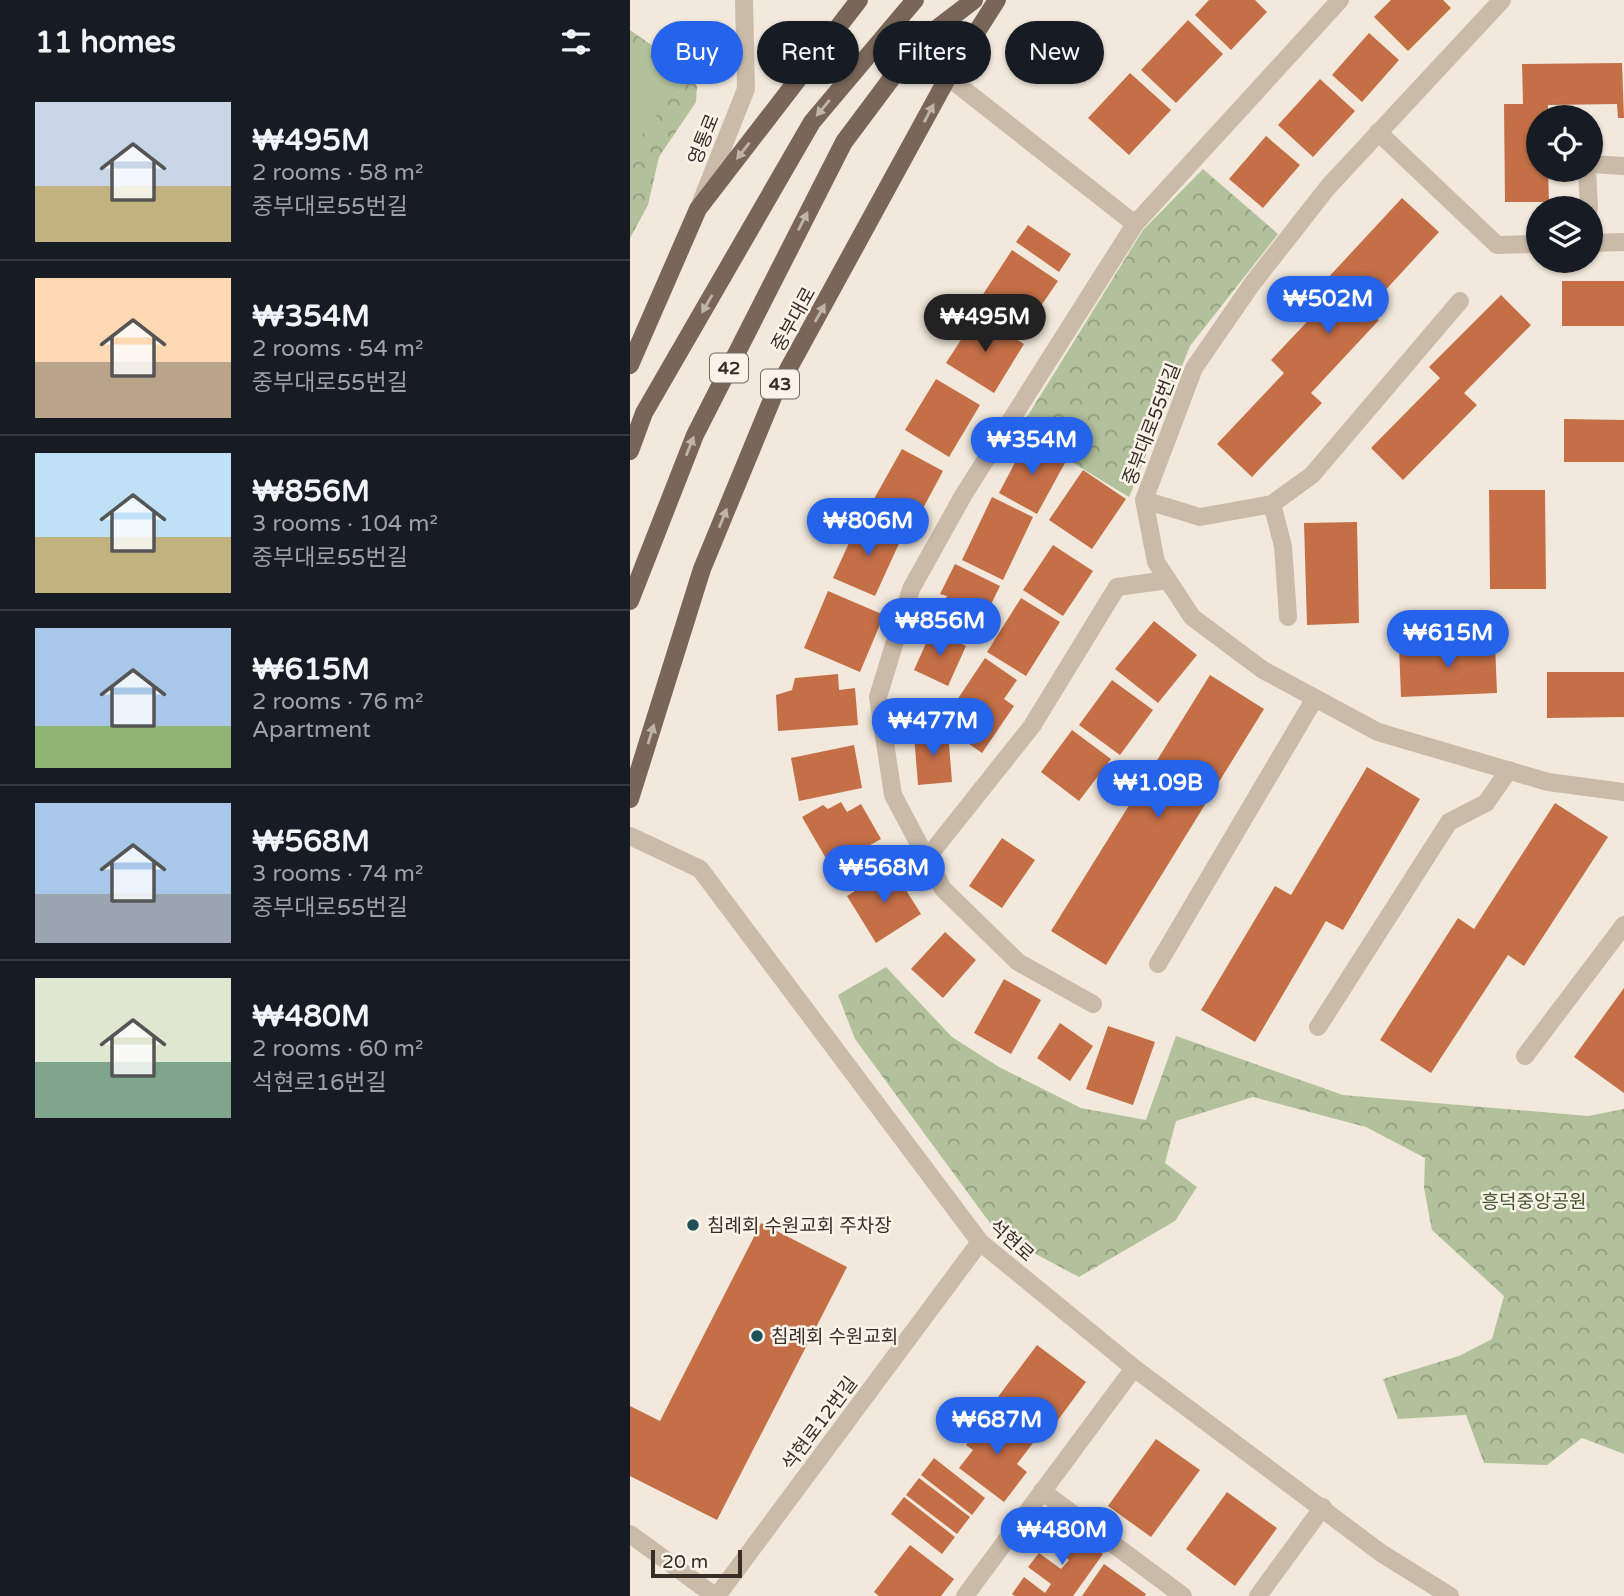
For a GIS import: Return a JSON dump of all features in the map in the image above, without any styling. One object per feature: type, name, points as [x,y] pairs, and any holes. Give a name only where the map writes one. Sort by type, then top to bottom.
[{"type":"main road","points":[[630,365],[698,209],[859,0]]},
{"type":"main road","name":"42","points":[[630,451],[644,414],[812,122],[915,0]]},
{"type":"main road","name":"42","points":[[630,601],[695,435],[844,142],[918,43],[974,0]]},
{"type":"main road","name":"중부대로","points":[[984,21],[997,0]]},
{"type":"main road","name":"중부대로","points":[[630,799],[702,569],[773,397],[944,84]]},
{"type":"street","name":"영통로","points":[[698,209],[746,89],[744,0]]},
{"type":"street","points":[[1093,1004],[1018,962],[943,890],[893,795],[878,697],[911,589],[964,494],[1135,224],[1340,0]]},
{"type":"street","name":"중부대로55번길","points":[[1502,0],[1328,187],[1252,284],[1194,368],[1144,500],[1156,562],[1192,617],[1263,670],[1378,732],[1548,782],[1624,792]]},
{"type":"street","points":[[957,84],[1135,224]]},
{"type":"street","points":[[1378,132],[1497,245],[1526,244]]},
{"type":"street","points":[[1603,165],[1624,166]]},
{"type":"street","points":[[1603,243],[1624,242]]},
{"type":"street","points":[[1144,500],[1200,517],[1272,504],[1312,475],[1460,301]]},
{"type":"street","points":[[1272,504],[1283,547],[1288,617]]},
{"type":"street","points":[[927,858],[1032,726],[1117,587],[1168,580]]},
{"type":"street","points":[[1158,964],[1315,698]]},
{"type":"street","points":[[1318,1027],[1449,822],[1486,803],[1509,770]]},
{"type":"street","name":"석현로","points":[[630,836],[700,869],[980,1242],[1134,1368],[1381,1553],[1450,1596]]},
{"type":"street","points":[[1525,1056],[1624,925]]},
{"type":"street","name":"석현로12번길","points":[[716,1596],[980,1242]]},
{"type":"street","points":[[965,1596],[1134,1368]]},
{"type":"street","points":[[1042,1492],[1183,1596]]},
{"type":"street","points":[[1258,1596],[1322,1507]]},
{"type":"street","points":[[630,1534],[716,1596]]},
{"type":"green space","points":[[630,30],[651,45],[651,84],[696,84],[697,87],[696,102],[659,157],[648,205],[630,238]]},
{"type":"green space","points":[[630,58],[651,73],[651,84],[665,84],[675,91],[630,150]]},
{"type":"green space","points":[[1203,169],[1278,234],[1190,346],[1129,497],[1019,430],[1143,230]]},
{"type":"green space","name":"흥덕중앙공원","points":[[886,967],[952,1037],[999,1067],[1081,1108],[1146,1120],[1176,1036],[1343,1095],[1588,1116],[1624,1109],[1624,1454],[1582,1438],[1547,1465],[1484,1463],[1466,1415],[1398,1419],[1383,1379],[1459,1356],[1492,1339],[1504,1296],[1432,1230],[1424,1188],[1425,1158],[1366,1127],[1253,1097],[1176,1121],[1165,1163],[1197,1187],[1175,1221],[1079,1277],[998,1234],[855,1039],[838,995]]},
{"type":"building","points":[[1209,0],[1255,0],[1267,12],[1231,50],[1195,15]]},
{"type":"building","points":[[1391,0],[1443,0],[1451,8],[1408,51],[1374,17]]},
{"type":"building","points":[[1188,20],[1223,54],[1176,103],[1141,70]]},
{"type":"building","points":[[1369,33],[1399,60],[1362,102],[1332,75]]},
{"type":"building","points":[[1622,63],[1624,118],[1618,118],[1617,104],[1526,105],[1526,182],[1548,182],[1549,196],[1526,196],[1526,202],[1505,202],[1504,104],[1523,104],[1522,64]]},
{"type":"building","points":[[1130,73],[1171,110],[1129,155],[1088,118]]},
{"type":"building","points":[[1320,79],[1355,111],[1313,157],[1278,125]]},
{"type":"building","points":[[1266,136],[1300,165],[1263,208],[1229,179]]},
{"type":"building","points":[[1402,198],[1439,232],[1368,309],[1379,320],[1311,393],[1322,403],[1252,477],[1217,444],[1284,373],[1271,360],[1336,291],[1325,281]]},
{"type":"building","points":[[1028,225],[1071,254],[1059,272],[1016,242]]},
{"type":"building","points":[[1012,250],[1058,281],[1023,332],[978,302]]},
{"type":"building","points":[[1562,281],[1624,281],[1624,326],[1562,326]]},
{"type":"building","points":[[1501,295],[1531,325],[1464,393],[1477,405],[1403,480],[1371,448],[1440,378],[1429,367]]},
{"type":"building","points":[[977,315],[1024,344],[994,393],[946,363]]},
{"type":"building","points":[[936,379],[980,405],[949,457],[905,430]]},
{"type":"building","points":[[1564,419],[1624,420],[1624,462],[1564,462]]},
{"type":"building","points":[[1027,440],[1066,461],[1037,514],[999,493]]},
{"type":"building","points":[[902,449],[943,471],[912,529],[870,506]]},
{"type":"building","points":[[1083,470],[1126,499],[1092,549],[1049,520]]},
{"type":"building","points":[[1489,490],[1545,490],[1546,589],[1490,589]]},
{"type":"building","points":[[992,497],[1033,517],[1003,580],[962,560]]},
{"type":"building","points":[[860,519],[902,537],[875,596],[833,578]]},
{"type":"building","points":[[1357,522],[1359,623],[1307,625],[1304,523]]},
{"type":"building","points":[[1053,545],[1093,571],[1063,616],[1023,590]]},
{"type":"building","points":[[955,564],[1000,586],[972,643],[941,628],[947,617],[939,613],[947,596],[940,594]]},
{"type":"building","points":[[828,591],[884,615],[860,672],[804,648]]},
{"type":"building","points":[[1021,598],[1060,622],[1026,676],[987,652]]},
{"type":"building","points":[[1154,621],[1197,655],[1158,703],[1115,669]]},
{"type":"building","points":[[932,630],[966,646],[948,686],[914,670]]},
{"type":"building","points":[[1495,643],[1497,693],[1401,697],[1399,646]]},
{"type":"building","points":[[985,658],[1017,680],[1004,699],[1014,706],[982,753],[956,735],[967,719],[951,709]]},
{"type":"building","points":[[1547,672],[1624,672],[1624,717],[1547,718]]},
{"type":"building","points":[[838,674],[839,690],[855,688],[858,725],[778,731],[776,695],[792,690],[795,678]]},
{"type":"building","points":[[1210,675],[1264,709],[1106,965],[1051,931]]},
{"type":"building","points":[[1112,680],[1153,710],[1120,755],[1079,725]]},
{"type":"building","points":[[1072,730],[1111,759],[1079,801],[1041,772]]},
{"type":"building","points":[[948,732],[952,782],[918,785],[914,735]]},
{"type":"building","points":[[854,745],[862,788],[799,801],[791,758]]},
{"type":"building","points":[[1367,767],[1420,799],[1343,930],[1326,921],[1255,1042],[1201,1010],[1275,886],[1291,895]]},
{"type":"building","points":[[841,802],[847,812],[861,804],[881,839],[831,867],[802,817],[823,805],[828,809]]},
{"type":"building","points":[[1555,803],[1608,837],[1524,966],[1508,955],[1431,1073],[1380,1040],[1458,918],[1474,929]]},
{"type":"building","points":[[1002,838],[1035,860],[1002,908],[969,886]]},
{"type":"building","points":[[892,868],[921,914],[876,943],[847,896]]},
{"type":"building","points":[[945,932],[976,960],[943,998],[911,969]]},
{"type":"building","points":[[1004,979],[1041,1000],[1011,1054],[974,1033]]},
{"type":"building","points":[[1624,988],[1624,1093],[1574,1057]]},
{"type":"building","points":[[1060,1023],[1093,1046],[1070,1081],[1037,1058]]},
{"type":"building","points":[[1108,1026],[1155,1042],[1133,1105],[1086,1089]]},
{"type":"building","name":"침례회 수원교회","points":[[761,1223],[847,1267],[717,1520],[630,1476],[630,1406],[660,1421]]},
{"type":"building","points":[[1037,1345],[1086,1382],[1044,1439],[995,1401]]},
{"type":"building","points":[[991,1411],[1033,1443],[1017,1464],[1027,1472],[1004,1502],[959,1468],[973,1450],[966,1445]]},
{"type":"building","points":[[1156,1439],[1200,1470],[1151,1537],[1108,1506]]},
{"type":"building","points":[[934,1458],[985,1498],[972,1515],[921,1475]]},
{"type":"building","points":[[919,1478],[970,1517],[957,1534],[906,1495]]},
{"type":"building","points":[[1227,1492],[1277,1528],[1235,1586],[1186,1549]]},
{"type":"building","points":[[904,1497],[955,1537],[942,1554],[891,1514]]},
{"type":"building","points":[[1063,1525],[1103,1554],[1073,1596],[1012,1594],[1024,1577],[1045,1593],[1051,1584],[1028,1567],[1039,1553],[1061,1569],[1069,1560],[1048,1545]]},
{"type":"building","points":[[910,1545],[954,1579],[941,1596],[879,1596],[874,1592]]},
{"type":"building","points":[[1104,1564],[1146,1594],[1145,1596],[1082,1596]]},
{"type":"place","name":"침례회 수원교회 주차장","points":[[693,1225]]},
{"type":"place","name":"침례회 수원교회","points":[[757,1336]]}]
